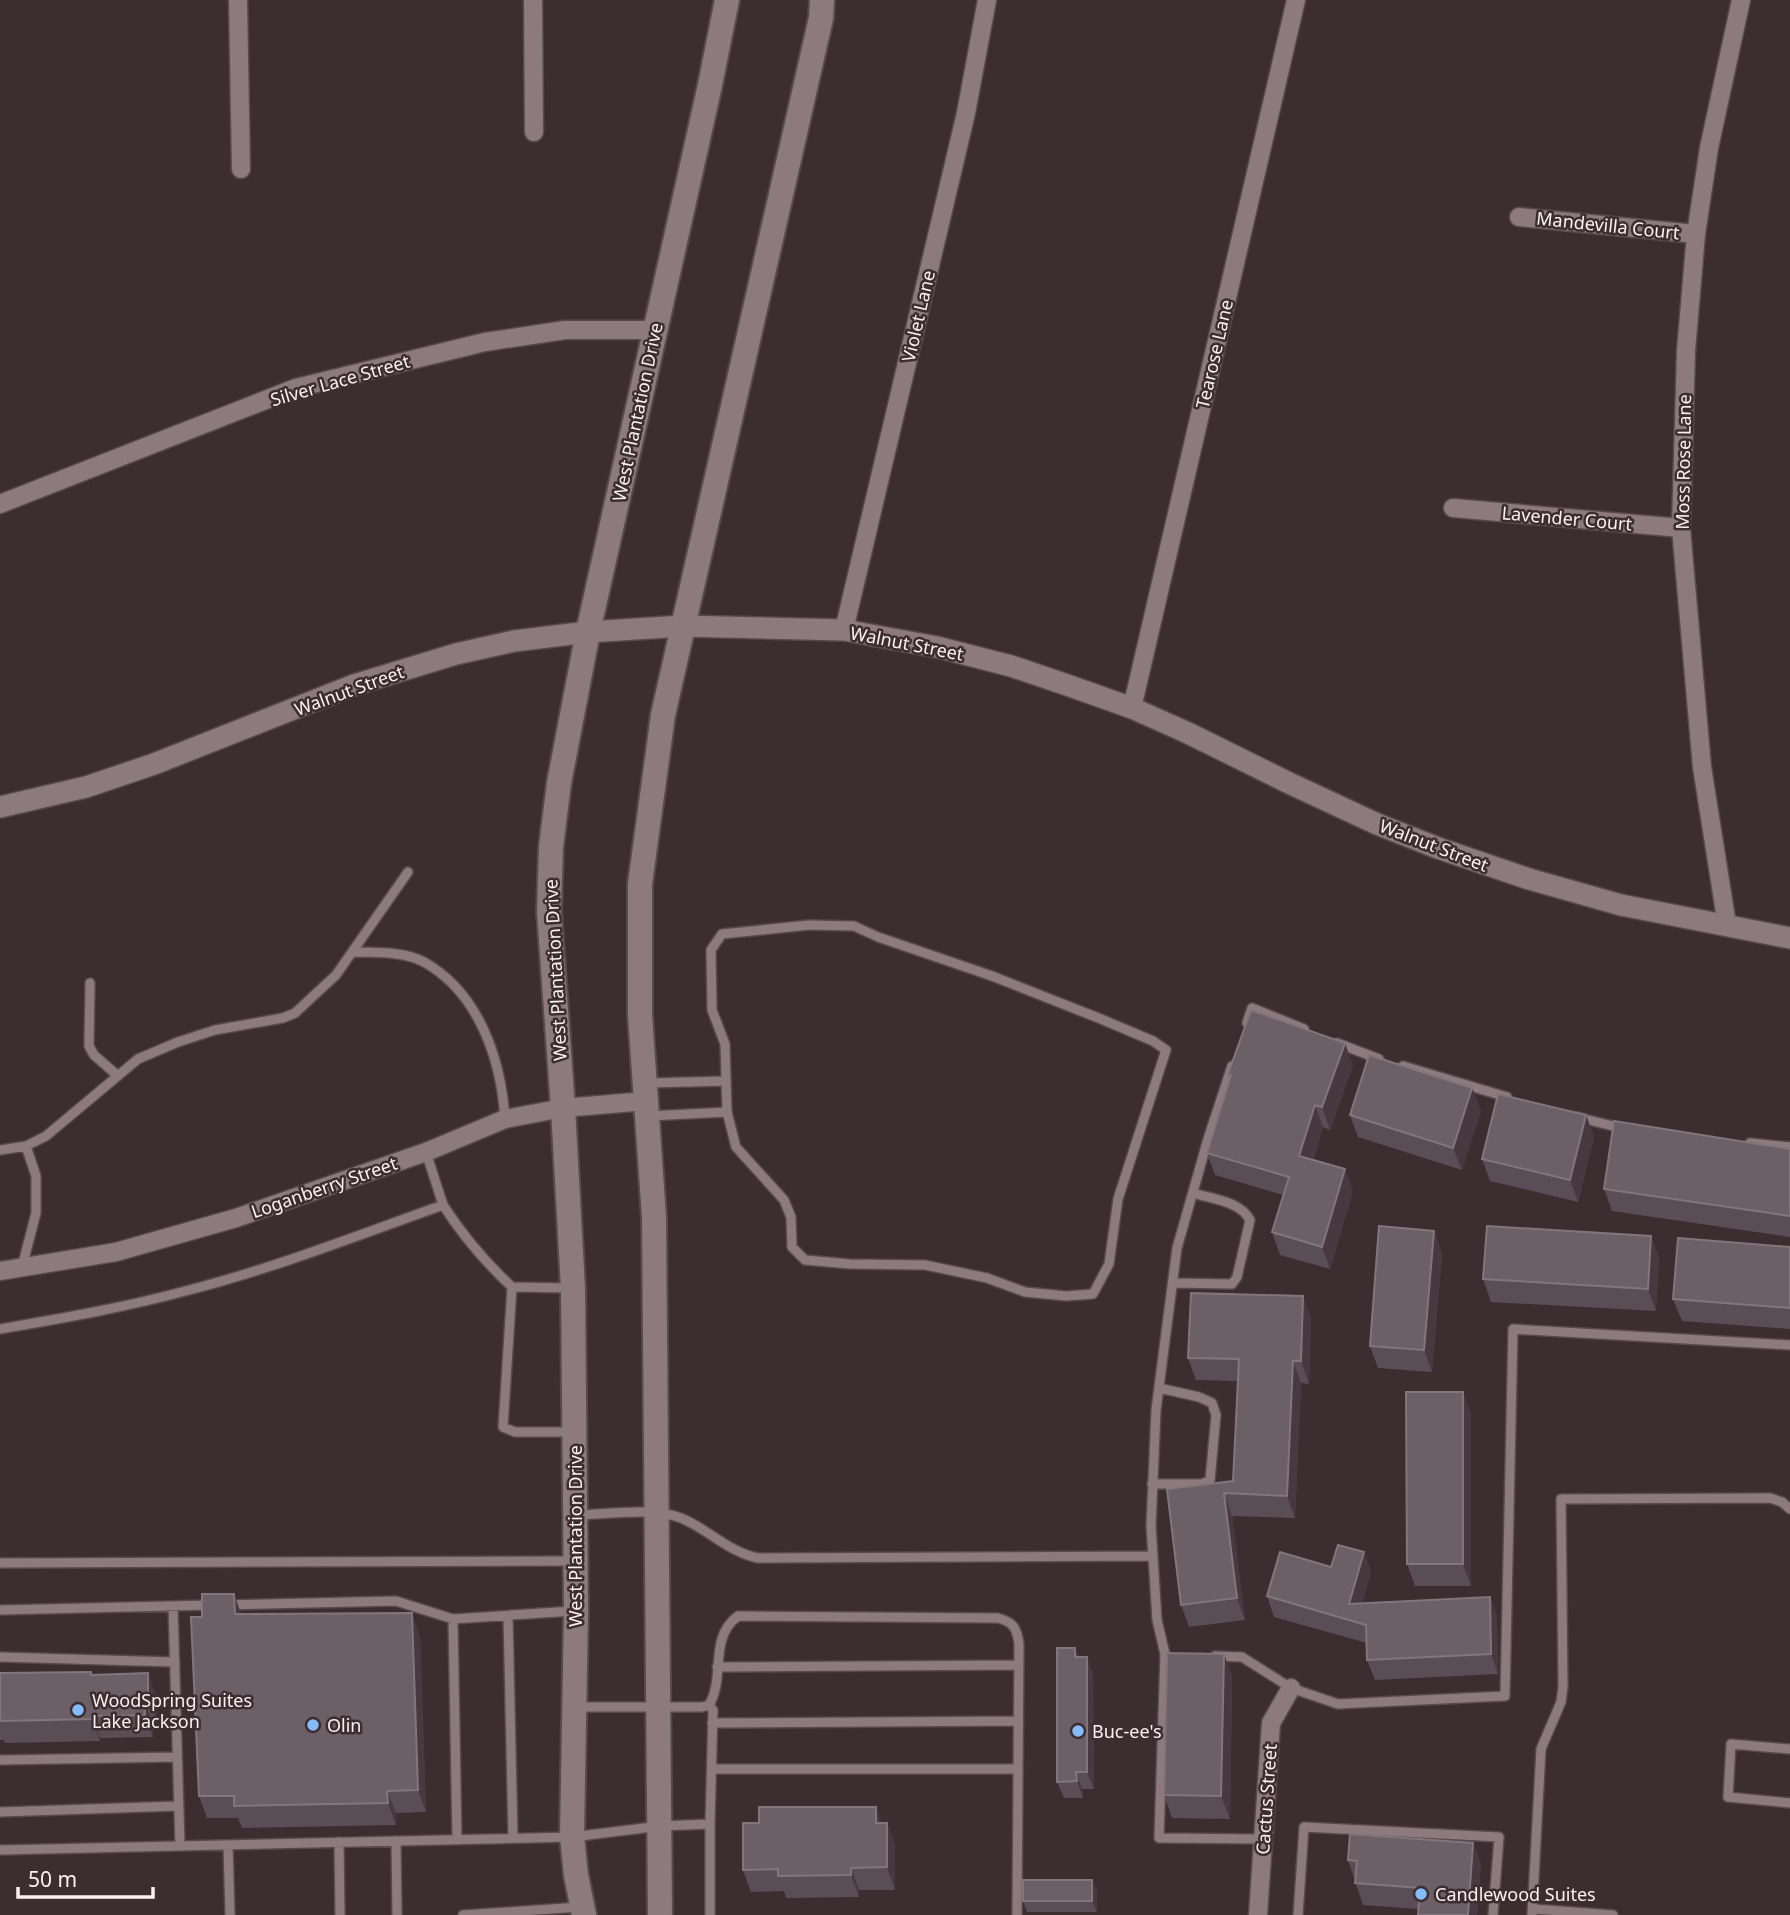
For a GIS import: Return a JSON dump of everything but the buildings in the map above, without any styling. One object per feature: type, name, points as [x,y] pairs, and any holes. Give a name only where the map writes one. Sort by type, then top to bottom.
[{"type":"main road","name":"West Plantation Drive","points":[[584,1911],[576,1875],[572,1837],[576,1611],[573,1288],[564,1108],[549,912],[551,848],[559,783],[588,632],[727,0]]},
{"type":"main road","points":[[660,1915],[654,1217],[640,1015],[640,884],[663,715],[821,18],[822,0]]},
{"type":"street","points":[[238,0],[241,169]]},
{"type":"street","points":[[533,0],[534,132]]},
{"type":"street","name":"Violet Lane","points":[[844,630],[966,113],[987,0]]},
{"type":"street","name":"Tearose Lane","points":[[1132,708],[1296,0]]},
{"type":"street","name":"Moss Rose Lane","points":[[1727,925],[1702,767],[1681,528],[1686,351],[1696,234],[1709,148],[1741,0]]},
{"type":"street","name":"Mandevilla Court","points":[[1519,217],[1696,234]]},
{"type":"street","name":"Silver Lace Street","points":[[0,504],[296,388],[485,342],[565,330],[655,330]]},
{"type":"street","name":"Lavender Court","points":[[1454,508],[1681,528]]},
{"type":"street","name":"Walnut Street","points":[[0,807],[86,786],[142,768],[354,685],[456,654],[514,641],[588,632],[683,626],[844,630],[937,647],[1011,666],[1132,708],[1365,818],[1438,848],[1530,879],[1621,905],[1790,938]]},
{"type":"street","name":"Loganberry Street","points":[[0,1271],[116,1252],[236,1218],[426,1152],[505,1119],[564,1108],[646,1100]]},
{"type":"street","name":"Cactus Street","points":[[1258,1915],[1271,1723],[1291,1688]]},
{"type":"lane","points":[[0,1150],[26,1146],[46,1136],[138,1059],[177,1042],[215,1030],[295,1013],[336,975],[408,872]]},
{"type":"lane","points":[[809,925],[854,926],[1101,1019],[1153,1041],[1166,1050],[1118,1199],[1110,1264],[1093,1294],[1066,1296],[1025,1293],[987,1278],[925,1265],[850,1264],[805,1260],[792,1247],[791,1217],[784,1200],[736,1147],[727,1112],[725,1044],[712,1010],[711,950],[722,934],[809,925]]},
{"type":"lane","points":[[354,952],[398,954],[422,961],[451,982],[477,1014],[492,1049],[505,1119]]},
{"type":"lane","points":[[90,983],[89,1046],[94,1055],[118,1076]]},
{"type":"lane","points":[[1243,1034],[1252,1008],[1310,1032]]},
{"type":"lane","points":[[1322,1037],[1368,1056],[1516,1100]]},
{"type":"lane","points":[[1234,1060],[1177,1248],[1159,1388],[1151,1526],[1157,1620],[1165,1654],[1159,1838],[1263,1839]]},
{"type":"lane","points":[[646,1100],[726,1081]]},
{"type":"lane","points":[[646,1100],[727,1112]]},
{"type":"lane","points":[[1567,1114],[1632,1130]]},
{"type":"lane","points":[[1737,1142],[1790,1147]]},
{"type":"lane","points":[[22,1268],[36,1213],[36,1176],[26,1146]]},
{"type":"lane","points":[[426,1152],[443,1205],[486,1263],[512,1287],[573,1288]]},
{"type":"lane","points":[[1173,1283],[1232,1284],[1237,1277],[1245,1243],[1250,1220],[1245,1211],[1232,1204],[1193,1193]]},
{"type":"lane","points":[[0,1329],[86,1315],[191,1290],[310,1253],[443,1205]]},
{"type":"lane","points":[[512,1287],[503,1427],[515,1432],[575,1432]]},
{"type":"lane","points":[[1204,1656],[1242,1657],[1291,1688],[1338,1704],[1505,1696],[1513,1329],[1790,1345]]},
{"type":"lane","points":[[1152,1484],[1202,1484],[1210,1480],[1216,1415],[1212,1403],[1199,1397],[1159,1388]]},
{"type":"lane","points":[[1613,1915],[1533,1912],[1541,1749],[1561,1702],[1563,1687],[1561,1499],[1770,1499],[1782,1502],[1790,1509]]},
{"type":"lane","points":[[576,1515],[657,1513],[687,1521],[738,1552],[758,1558],[1153,1556]]},
{"type":"lane","points":[[0,1563],[576,1561]]},
{"type":"lane","points":[[0,1610],[396,1601],[453,1619],[576,1611]]},
{"type":"lane","points":[[173,1606],[180,1846]]},
{"type":"lane","points":[[508,1616],[513,1838]]},
{"type":"lane","points":[[575,1707],[709,1705],[715,1696],[724,1631],[728,1623],[738,1616],[1007,1620],[1017,1632],[1019,1665],[1017,1915]]},
{"type":"lane","points":[[453,1619],[457,1840]]},
{"type":"lane","points":[[1165,1654],[1178,1655]]},
{"type":"lane","points":[[0,1657],[175,1662]]},
{"type":"lane","points":[[718,1667],[1019,1665]]},
{"type":"lane","points":[[709,1705],[712,1710],[710,1915]]},
{"type":"lane","points":[[712,1723],[1018,1721]]},
{"type":"lane","points":[[1790,1749],[1731,1744],[1728,1797],[1790,1803]]},
{"type":"lane","points":[[0,1760],[177,1757]]},
{"type":"lane","points":[[712,1769],[1018,1769]]},
{"type":"lane","points":[[0,1812],[178,1806]]},
{"type":"lane","points":[[0,1850],[572,1837],[660,1825],[710,1824]]},
{"type":"lane","points":[[1298,1915],[1304,1827],[1499,1837],[1493,1915]]},
{"type":"lane","points":[[396,1841],[397,1915]]},
{"type":"lane","points":[[339,1842],[340,1915]]},
{"type":"lane","points":[[228,1845],[230,1915]]},
{"type":"lane","points":[[463,1915],[584,1911]]},
{"type":"place","name":"WoodSpring Suites Lake Jackson","points":[[78,1710]]},
{"type":"place","name":"Olin","points":[[313,1725]]},
{"type":"place","name":"Buc-ee's","points":[[1078,1731]]},
{"type":"place","name":"Candlewood Suites","points":[[1421,1894]]}]
